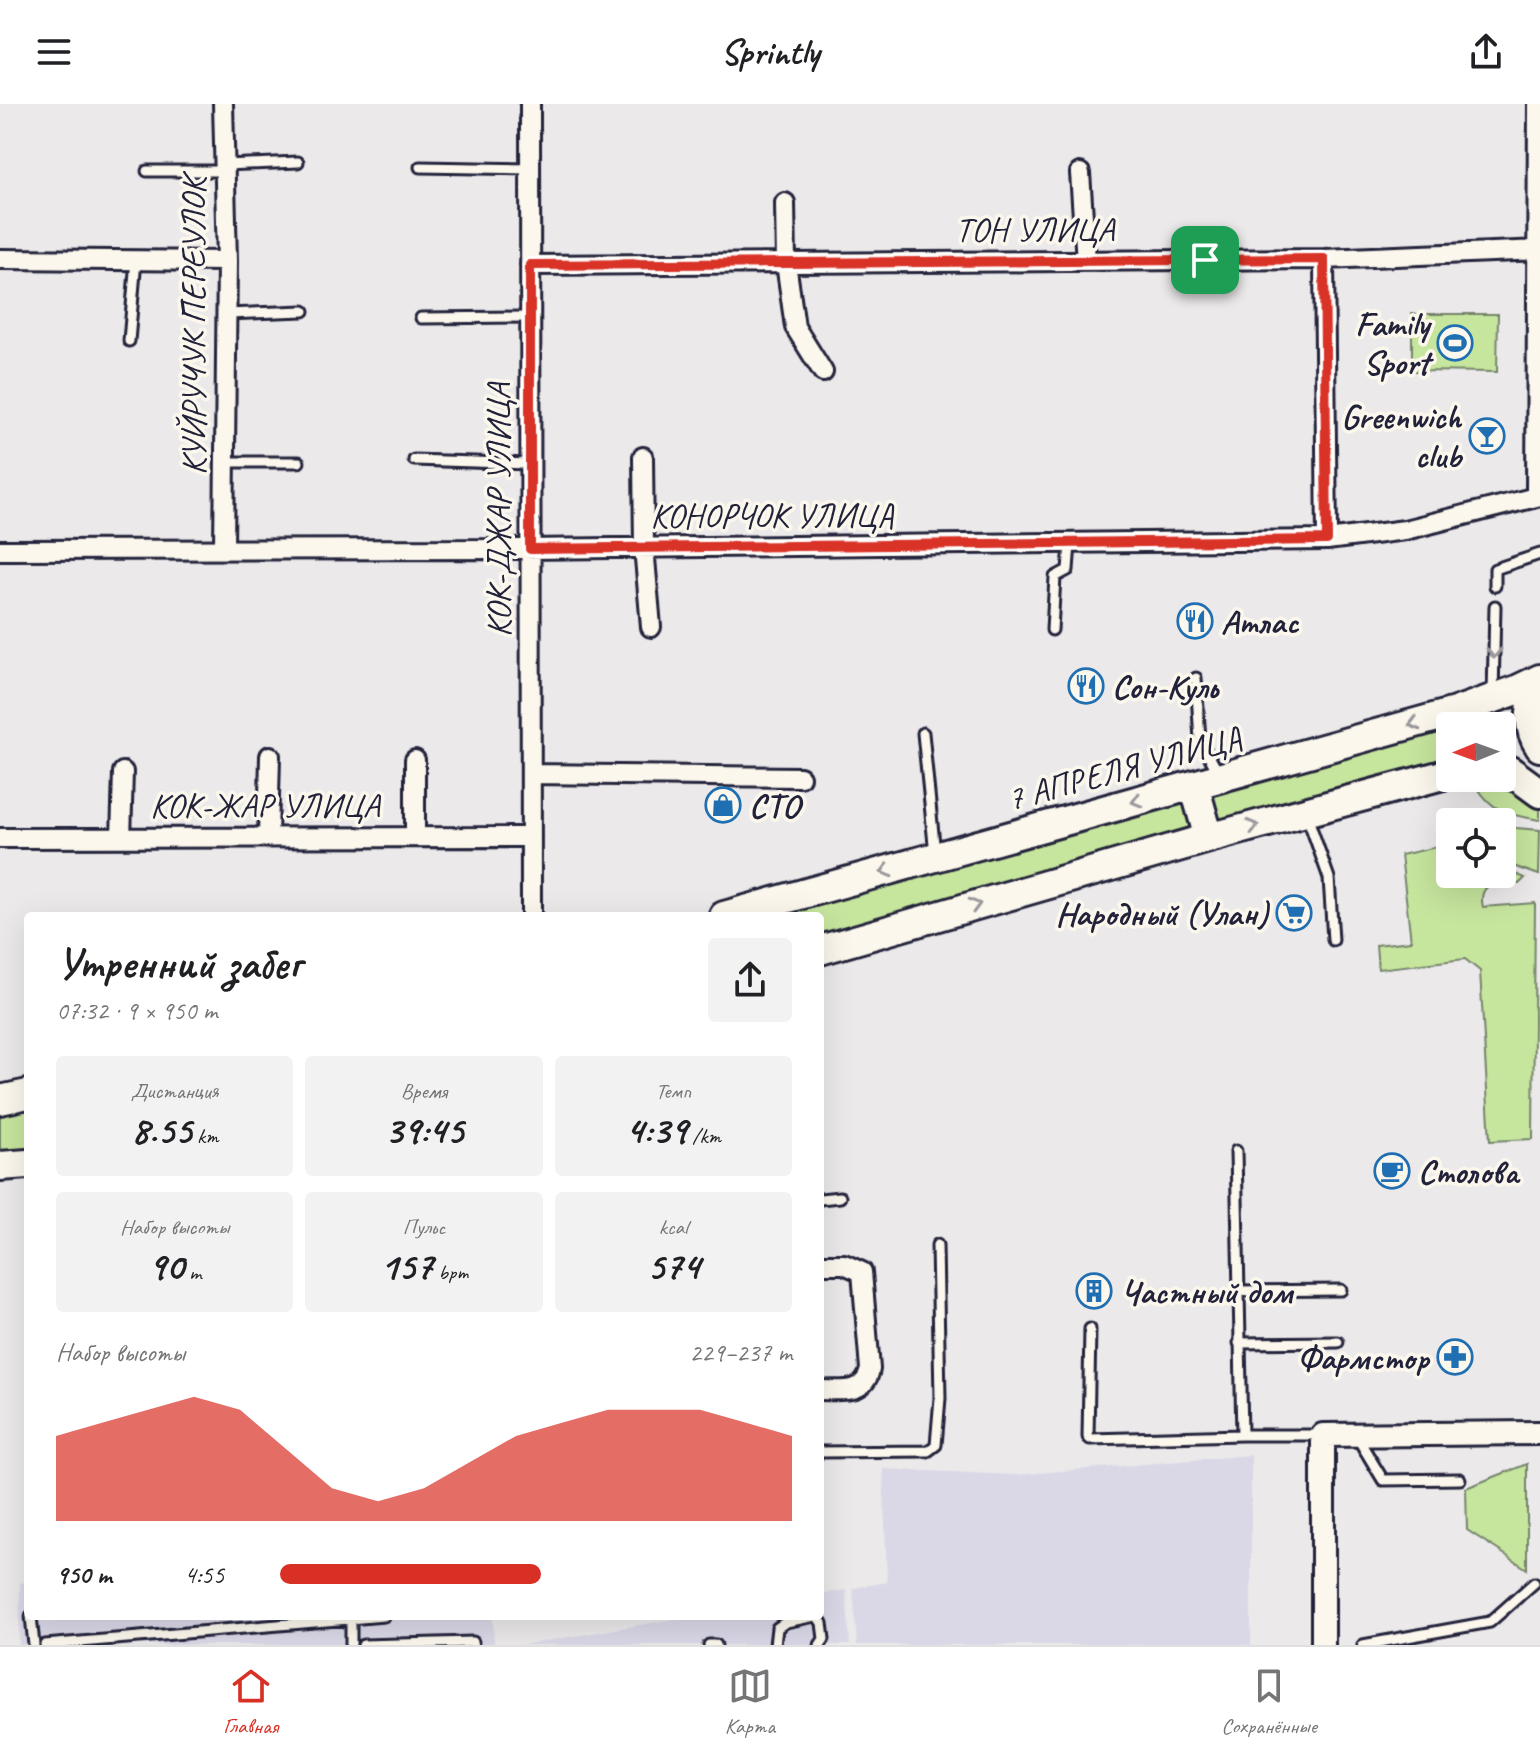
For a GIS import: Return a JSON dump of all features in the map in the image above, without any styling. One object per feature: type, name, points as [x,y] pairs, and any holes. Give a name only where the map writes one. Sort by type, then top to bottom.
[{"type":"main road","name":"7 АПРЕЛЯ УЛИЦА","points":[[738,912],[1493,700],[1540,679]]},
{"type":"main road","points":[[1540,686],[1530,710],[1531,725],[1540,747]]},
{"type":"main road","points":[[1516,763],[1540,762]]},
{"type":"main road","points":[[1516,775],[1540,793]]},
{"type":"main road","points":[[824,949],[1209,838],[1436,777]]},
{"type":"main road","points":[[1194,785],[1209,838]]},
{"type":"main road","points":[[0,1100],[24,1095]]},
{"type":"main road","points":[[0,1166],[24,1164]]},
{"type":"street","name":"КУЙРУЧУК ПЕРЕУЛОК","points":[[223,104],[227,261],[224,548]]},
{"type":"street","name":"КОК-ДЖАР УЛИЦА","points":[[530,104],[531,912]]},
{"type":"street","points":[[1538,104],[1538,496]]},
{"type":"street","points":[[1080,173],[1086,261]]},
{"type":"street","points":[[785,203],[786,263],[795,327],[823,372]]},
{"type":"street","name":"ТОН УЛИЦА","points":[[530,265],[1324,259],[1539,250]]},
{"type":"street","points":[[0,259],[227,261]]},
{"type":"street","points":[[1324,259],[1327,540]]},
{"type":"street","points":[[643,457],[644,547],[651,627]]},
{"type":"street","name":"КОНОРЧОК УЛИЦА","points":[[0,550],[530,549],[1327,540],[1405,530],[1538,496]]},
{"type":"street","points":[[268,837],[270,756]]},
{"type":"street","points":[[415,760],[415,837]]},
{"type":"street","points":[[121,838],[123,772]]},
{"type":"street","points":[[531,774],[800,777]]},
{"type":"street","name":"КОК-ЖАР УЛИЦА","points":[[0,838],[531,837]]},
{"type":"street","points":[[824,1264],[844,1264],[862,1272],[870,1369],[868,1380],[854,1390],[824,1390]]},
{"type":"street","points":[[1323,1645],[1323,1435],[1540,1433]]},
{"type":"lane","points":[[147,171],[298,162]]},
{"type":"lane","points":[[420,167],[530,169]]},
{"type":"lane","points":[[129,341],[136,260]]},
{"type":"lane","points":[[227,314],[304,311]]},
{"type":"lane","points":[[421,318],[530,317]]},
{"type":"lane","points":[[414,460],[530,464]]},
{"type":"lane","points":[[225,462],[299,462]]},
{"type":"lane","points":[[1052,630],[1055,577],[1068,570],[1070,544]]},
{"type":"lane","points":[[1495,586],[1495,569],[1540,554]]},
{"type":"lane","points":[[1493,700],[1495,606]]},
{"type":"lane","points":[[1196,678],[1200,740],[1223,778]]},
{"type":"lane","points":[[923,733],[935,857]]},
{"type":"lane","points":[[1305,812],[1329,878],[1333,940]]},
{"type":"lane","points":[[1236,1151],[1242,1435]]},
{"type":"lane","points":[[824,1199],[840,1197]]},
{"type":"lane","points":[[824,1452],[928,1451],[936,1445],[940,1398],[937,1245]]},
{"type":"lane","points":[[1239,1291],[1341,1290]]},
{"type":"lane","points":[[1090,1329],[1090,1439],[1323,1435]]},
{"type":"lane","points":[[1239,1343],[1338,1342]]},
{"type":"lane","points":[[1355,1434],[1383,1480],[1460,1479]]},
{"type":"lane","points":[[1363,1645],[1490,1622],[1534,1583]]},
{"type":"lane","points":[[31,1620],[34,1645]]},
{"type":"lane","points":[[45,1645],[318,1620]]},
{"type":"lane","points":[[351,1620],[351,1645]]},
{"type":"lane","points":[[775,1645],[777,1628],[796,1620]]},
{"type":"lane","points":[[819,1620],[824,1639],[820,1645]]},
{"type":"lane","points":[[363,1645],[473,1642]]},
{"type":"lane","points":[[709,1645],[716,1645]]},
{"type":"shaded area","points":[[1251,1455],[1251,1645],[857,1645],[853,1588],[887,1582],[883,1469],[1015,1475]]},
{"type":"shaded area","points":[[24,1582],[24,1620],[493,1620],[494,1645],[19,1645],[20,1583]]},
{"type":"shaded area","points":[[846,1590],[850,1645],[522,1645],[669,1620],[824,1620],[824,1593]]},
{"type":"green space","name":"Family Sport","points":[[1412,314],[1498,314],[1497,372],[1412,371]]},
{"type":"green space","points":[[1436,730],[1436,765],[1231,819],[1219,820],[1211,815],[1209,805],[1213,794]]},
{"type":"green space","points":[[1481,792],[1511,792],[1529,800],[1540,808],[1540,820],[1516,815],[1516,808],[1497,808]]},
{"type":"green space","points":[[1189,804],[1194,827],[1185,833],[824,938],[824,912],[781,912],[1171,805]]},
{"type":"green space","points":[[1516,828],[1540,830],[1539,875],[1516,867]]},
{"type":"green space","points":[[1436,847],[1436,888],[1486,888],[1483,907],[1535,903],[1533,1139],[1490,1141],[1480,971],[1465,959],[1378,969],[1376,945],[1411,941],[1401,855]]},
{"type":"green space","points":[[1516,874],[1525,878],[1516,883]]},
{"type":"green space","points":[[24,1103],[24,1152],[0,1155],[0,1108]]},
{"type":"green space","points":[[1527,1464],[1527,1569],[1467,1530],[1466,1488]]},
{"type":"place","name":"Family Sport","points":[[1455,343]]},
{"type":"place","name":"Greenwich club","points":[[1487,436]]},
{"type":"place","name":"Атлас","points":[[1195,621]]},
{"type":"place","name":"Сон-Куль","points":[[1086,686]]},
{"type":"place","name":"СТО","points":[[723,805]]},
{"type":"place","name":"Народный (Улан)","points":[[1294,913]]},
{"type":"place","name":"Столова","points":[[1392,1171]]},
{"type":"place","name":"Частный дом","points":[[1094,1291]]},
{"type":"place","name":"Фармстор","points":[[1455,1357]]},
{"type":"route","points":[[1324,259],[1327,540],[530,549],[530,265],[1205,260],[1324,259]]}]
